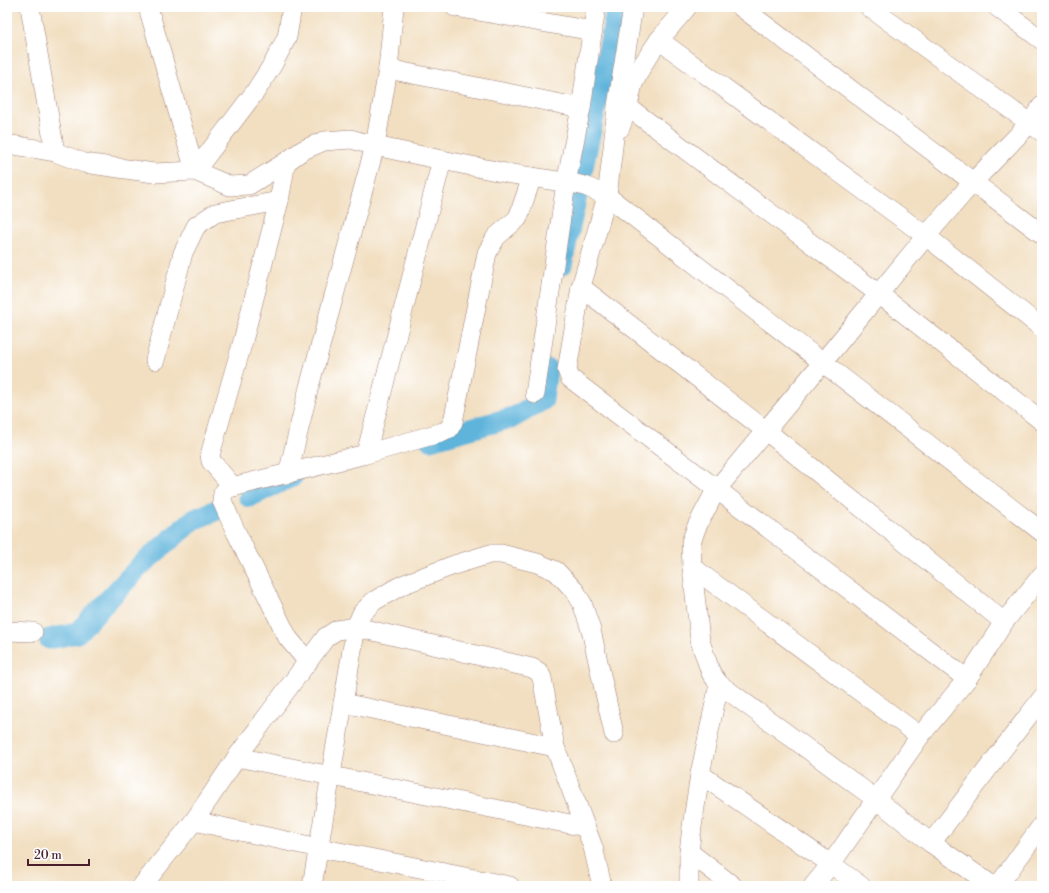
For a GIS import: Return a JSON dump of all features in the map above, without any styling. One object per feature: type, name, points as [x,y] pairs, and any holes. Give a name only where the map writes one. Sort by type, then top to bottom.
[{"type":"street","points":[[30,7],[56,152]]},
{"type":"street","points":[[148,7],[195,171]]},
{"type":"street","points":[[195,171],[255,92],[273,64],[287,37],[292,7]]},
{"type":"street","points":[[288,474],[311,380],[374,146],[388,69],[394,7]]},
{"type":"street","points":[[455,7],[592,31]]},
{"type":"street","points":[[535,394],[576,184],[581,108],[596,7]]},
{"type":"street","points":[[633,7],[617,106],[608,196],[581,288],[567,370],[570,378],[967,679]]},
{"type":"street","points":[[614,148],[628,107],[632,84],[659,40],[687,7]]},
{"type":"street","points":[[742,7],[1042,234]]},
{"type":"street","points":[[869,7],[1036,127]]},
{"type":"street","points":[[997,7],[1042,40]]},
{"type":"street","points":[[659,40],[926,236],[1042,328]]},
{"type":"street","points":[[388,69],[581,108]]},
{"type":"street","points":[[993,886],[931,843],[877,800],[719,684],[711,673],[700,641],[692,567],[691,542],[716,490],[926,236],[973,182],[1036,127],[1042,106]]},
{"type":"street","points":[[628,107],[879,294],[1042,421]]},
{"type":"street","points":[[7,144],[56,152],[84,163],[154,173],[195,171],[224,184],[242,187],[249,185],[304,150],[324,141],[351,139],[374,146],[442,160],[576,184],[608,196],[1042,532]]},
{"type":"street","points":[[366,454],[442,160]]},
{"type":"street","points":[[233,487],[212,461],[210,455],[243,341],[279,202],[286,162]]},
{"type":"street","points":[[308,662],[288,638],[236,532],[222,501],[222,496],[225,490],[233,487],[366,454],[449,429],[452,425],[487,253],[496,237],[518,218],[532,177]]},
{"type":"street","points":[[155,360],[183,254],[196,226],[216,213],[279,202]]},
{"type":"street","points":[[581,288],[765,430],[1004,622]]},
{"type":"street","points":[[312,886],[356,627],[362,613],[374,601],[402,585],[454,565],[490,554],[501,554],[537,563],[556,571],[576,591],[582,602],[591,630],[614,734]]},
{"type":"street","points":[[692,567],[920,736]]},
{"type":"street","points":[[813,886],[832,864],[920,736],[967,679],[1004,622],[1042,575]]},
{"type":"street","points":[[142,886],[194,821],[237,757],[326,637],[337,630],[356,627],[524,665],[541,674],[555,747],[597,860],[602,886]]},
{"type":"street","points":[[7,631],[33,632]]},
{"type":"street","points":[[689,886],[689,852],[700,774],[719,684]]},
{"type":"street","points":[[931,843],[1042,698]]},
{"type":"street","points":[[343,703],[555,747]]},
{"type":"street","points":[[237,757],[585,827]]},
{"type":"street","points":[[700,774],[832,864],[861,886]]},
{"type":"street","points":[[194,821],[319,848],[510,886]]},
{"type":"street","points":[[998,886],[1042,825]]},
{"type":"street","points":[[689,852],[733,886]]},
{"type":"waterway","points":[[562,265],[617,7]]},
{"type":"waterway","points":[[430,440],[514,417],[543,400],[547,369]]},
{"type":"waterway","points":[[249,497],[293,476]]},
{"type":"waterway","points":[[49,639],[77,633],[140,566],[193,520],[219,509]]}]
